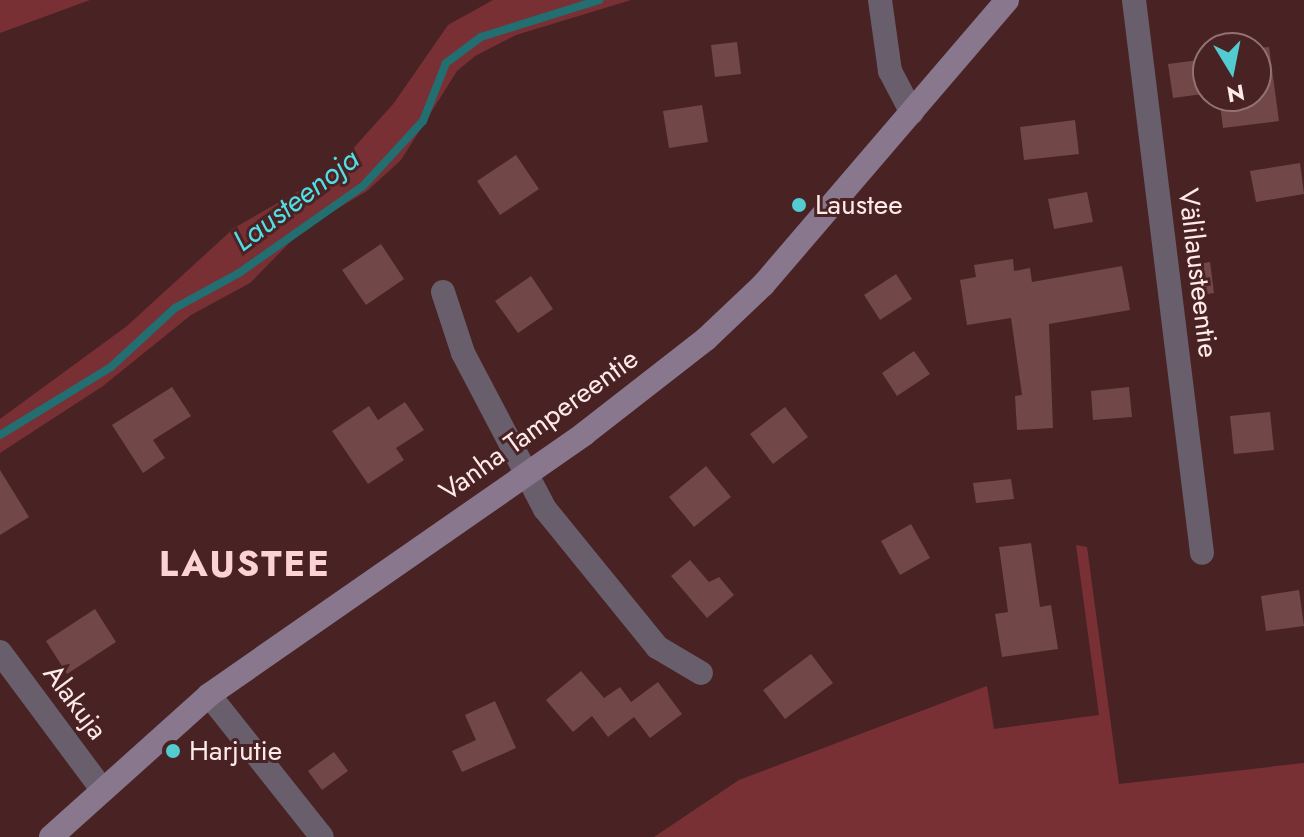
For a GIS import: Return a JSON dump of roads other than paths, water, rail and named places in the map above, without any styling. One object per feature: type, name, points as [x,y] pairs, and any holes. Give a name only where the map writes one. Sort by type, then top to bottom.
[{"type":"main road","name":"Vanha Tampereentie","points":[[51,837],[101,788],[209,695],[527,475],[706,339],[912,113],[1007,0]]},
{"type":"street","points":[[880,0],[890,71],[912,113]]},
{"type":"street","name":"Välilausteentie","points":[[1134,0],[1202,553]]},
{"type":"street","points":[[443,292],[463,353],[545,509],[657,647],[701,673]]},
{"type":"street","name":"Alakuja","points":[[0,652],[101,788]]},
{"type":"street","points":[[209,695],[322,837]]},
{"type":"waterway","name":"Lausteenoja","points":[[0,435],[111,367],[175,308],[239,273],[363,186],[423,121],[446,63],[481,37],[599,0]]},
{"type":"place","name":"Laustee","points":[[799,205]]},
{"type":"place","name":"Harjutie","points":[[173,751]]},
{"type":"district","name":"LAUSTEE","points":[[245,564]]}]
